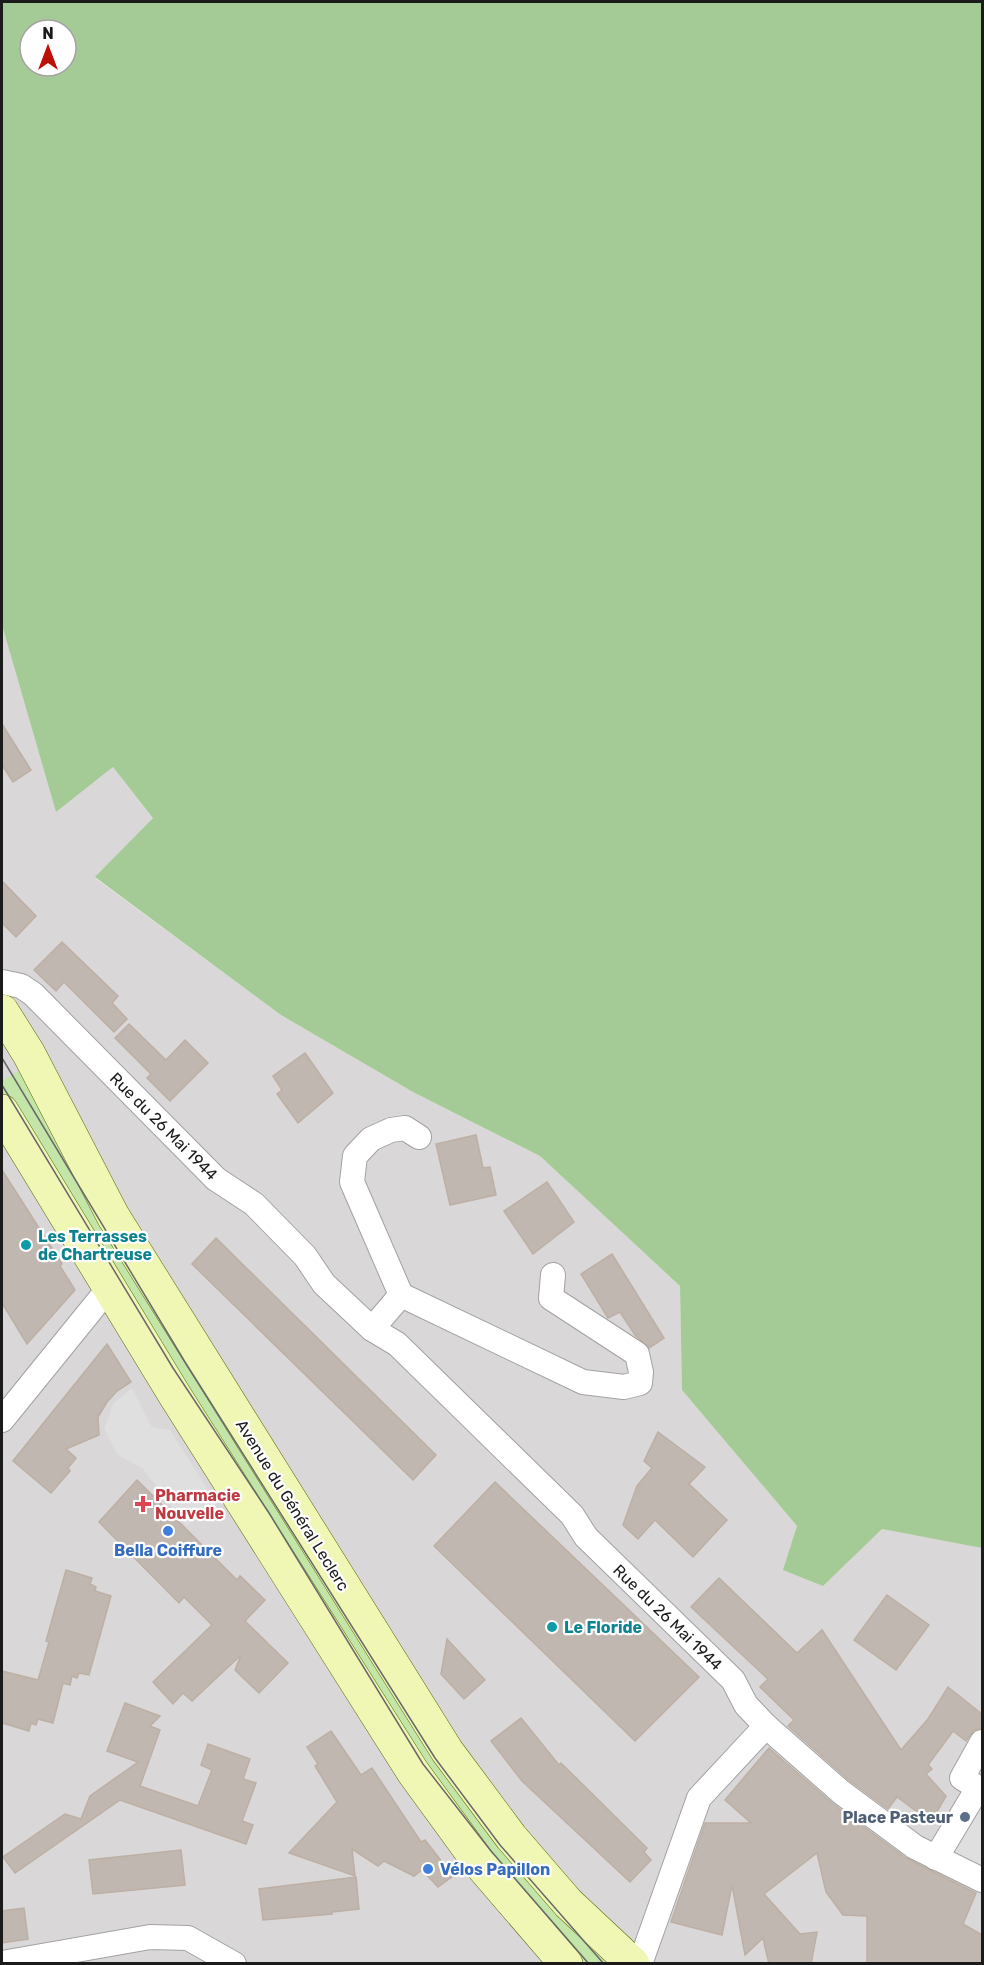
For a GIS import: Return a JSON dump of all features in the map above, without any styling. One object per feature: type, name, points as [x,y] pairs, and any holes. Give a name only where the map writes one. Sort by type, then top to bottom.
[{"type":"main road","name":"Avenue du Général Leclerc","points":[[2,1011],[29,1054],[89,1175],[113,1216],[447,1751],[511,1837],[561,1895],[640,1960]]},
{"type":"main road","points":[[2,1111],[413,1773],[480,1864],[566,1964]]},
{"type":"street","name":"Rue du 26 Mai 1944","points":[[2,982],[21,986],[33,994],[216,1179],[254,1204],[305,1256],[324,1284],[372,1329],[397,1344],[572,1515],[586,1537],[733,1680],[746,1705],[766,1726],[841,1792],[915,1847],[936,1858],[980,1872]]},
{"type":"street","points":[[419,1137],[405,1128],[391,1130],[371,1139],[356,1156],[352,1182],[401,1295],[583,1382],[624,1388],[640,1383],[641,1372],[637,1354],[551,1298],[553,1275]]},
{"type":"street","points":[[2,1420],[110,1288]]},
{"type":"street","points":[[372,1329],[401,1295]]},
{"type":"street","points":[[640,1960],[699,1798],[766,1726]]},
{"type":"street","points":[[936,1858],[980,1789],[962,1778],[982,1742]]},
{"type":"street","points":[[2,1963],[150,1937],[188,1938],[234,1964]]},
{"type":"shaded area","points":[[2,625],[56,812],[113,767],[153,818],[95,878],[281,1015],[413,1092],[540,1156],[680,1286],[682,1390],[797,1526],[823,1586],[882,1529],[982,1548],[982,1963],[2,1963]]},
{"type":"shaded area","points":[[132,1388],[152,1427],[170,1430],[217,1504],[186,1526],[143,1469],[117,1454],[104,1429],[113,1404]]},
{"type":"shaded area","name":"Place Pasteur","points":[[978,1748],[982,1751],[982,1865],[932,1840],[963,1794],[951,1781]]},
{"type":"green space","points":[[2,2],[982,2],[982,1548],[882,1529],[823,1586],[783,1570],[797,1526],[682,1390],[680,1286],[540,1156],[413,1092],[281,1015],[95,877],[153,818],[113,767],[56,812],[2,625]]},
{"type":"green space","points":[[22,1069],[71,1164],[607,1958],[601,1963],[574,1963],[487,1860],[2,1098],[2,1081]]},
{"type":"building","points":[[2,724],[31,770],[13,782],[2,765]]},
{"type":"building","points":[[2,881],[36,916],[16,937],[2,923]]},
{"type":"building","points":[[62,942],[118,996],[112,1003],[127,1019],[114,1032],[64,982],[56,991],[34,970]]},
{"type":"building","points":[[129,1024],[166,1060],[185,1040],[208,1063],[170,1101],[147,1078],[151,1074],[115,1038]]},
{"type":"building","points":[[305,1053],[333,1093],[298,1123],[277,1094],[282,1090],[273,1076]]},
{"type":"building","points":[[476,1135],[483,1168],[490,1167],[496,1195],[450,1205],[436,1144]]},
{"type":"building","name":"Les Terrasses de Chartreuse","points":[[2,1170],[62,1264],[60,1266],[75,1290],[27,1344],[2,1303]]},
{"type":"building","points":[[547,1182],[574,1222],[533,1254],[504,1211]]},
{"type":"building","points":[[216,1238],[436,1455],[413,1480],[192,1264]]},
{"type":"building","points":[[612,1254],[664,1338],[649,1348],[635,1335],[620,1312],[608,1318],[581,1274]]},
{"type":"building","points":[[107,1344],[131,1382],[117,1391],[107,1402],[98,1417],[99,1435],[66,1449],[76,1458],[68,1468],[70,1471],[51,1493],[13,1461]]},
{"type":"building","points":[[658,1432],[705,1467],[689,1484],[727,1520],[693,1557],[655,1520],[638,1539],[623,1525],[637,1486],[652,1468],[644,1461]]},
{"type":"building","points":[[137,1480],[237,1580],[240,1576],[265,1600],[245,1621],[288,1663],[259,1693],[235,1670],[241,1655],[192,1701],[183,1693],[173,1704],[153,1682],[212,1625],[184,1597],[179,1603],[99,1522]]},
{"type":"building","points":[[495,1482],[699,1677],[635,1741],[434,1546]]},
{"type":"building","points":[[66,1570],[92,1578],[90,1584],[96,1587],[95,1591],[111,1596],[89,1675],[79,1673],[77,1678],[72,1676],[70,1685],[63,1683],[53,1723],[38,1719],[36,1725],[31,1723],[29,1731],[2,1723],[2,1671],[38,1680],[49,1642],[46,1641]]},
{"type":"building","points":[[719,1578],[797,1653],[822,1630],[901,1750],[928,1719],[948,1687],[982,1714],[982,1728],[974,1730],[966,1741],[953,1731],[928,1765],[932,1769],[926,1774],[946,1796],[931,1822],[897,1797],[888,1809],[850,1781],[788,1726],[794,1720],[760,1687],[768,1679],[691,1607]]},
{"type":"building","points":[[887,1595],[929,1625],[896,1670],[854,1640]]},
{"type":"building","points":[[447,1639],[485,1680],[464,1699],[441,1674]]},
{"type":"building","points":[[125,1703],[160,1716],[150,1726],[160,1730],[140,1786],[198,1806],[212,1770],[201,1765],[208,1744],[250,1759],[243,1779],[256,1783],[242,1821],[253,1825],[246,1844],[120,1800],[15,1873],[3,1857],[65,1814],[81,1819],[90,1796],[138,1762],[107,1751]]},
{"type":"building","points":[[521,1718],[559,1765],[561,1763],[647,1848],[644,1852],[651,1860],[630,1882],[522,1781],[491,1741]]},
{"type":"building","points":[[331,1731],[361,1775],[372,1768],[421,1842],[425,1840],[453,1876],[438,1887],[422,1870],[414,1876],[384,1861],[378,1866],[352,1849],[355,1876],[289,1853],[337,1802],[315,1766],[318,1764],[307,1747]]},
{"type":"building","points":[[769,1748],[832,1803],[906,1858],[976,1893],[963,1924],[982,1935],[982,1964],[867,1964],[867,1916],[843,1915],[826,1892],[817,1853],[764,1894],[800,1934],[817,1932],[811,1964],[769,1964],[763,1938],[745,1955],[732,1885],[722,1935],[671,1922],[705,1823],[751,1823],[725,1800]]},
{"type":"building","points":[[181,1850],[185,1885],[93,1894],[89,1860]]},
{"type":"building","points":[[356,1877],[359,1909],[332,1912],[332,1914],[263,1920],[259,1889]]},
{"type":"building","points":[[24,1908],[28,1939],[2,1943],[2,1911]]},
{"type":"tram line","points":[[2,1058],[185,1362],[435,1758],[500,1845],[604,1964]]},
{"type":"tram line","points":[[2,1085],[173,1368],[269,1513],[423,1764],[491,1851],[589,1964]]},
{"type":"place","name":"Les Terrasses de Chartreuse","points":[[26,1245]]},
{"type":"place","name":"Pharmacie Nouvelle","points":[[143,1504]]},
{"type":"place","name":"Bella Coiffure","points":[[168,1531]]},
{"type":"place","name":"Le Floride","points":[[552,1627]]},
{"type":"place","name":"Place Pasteur","points":[[965,1817]]},
{"type":"place","name":"Vélos Papillon","points":[[428,1869]]}]
